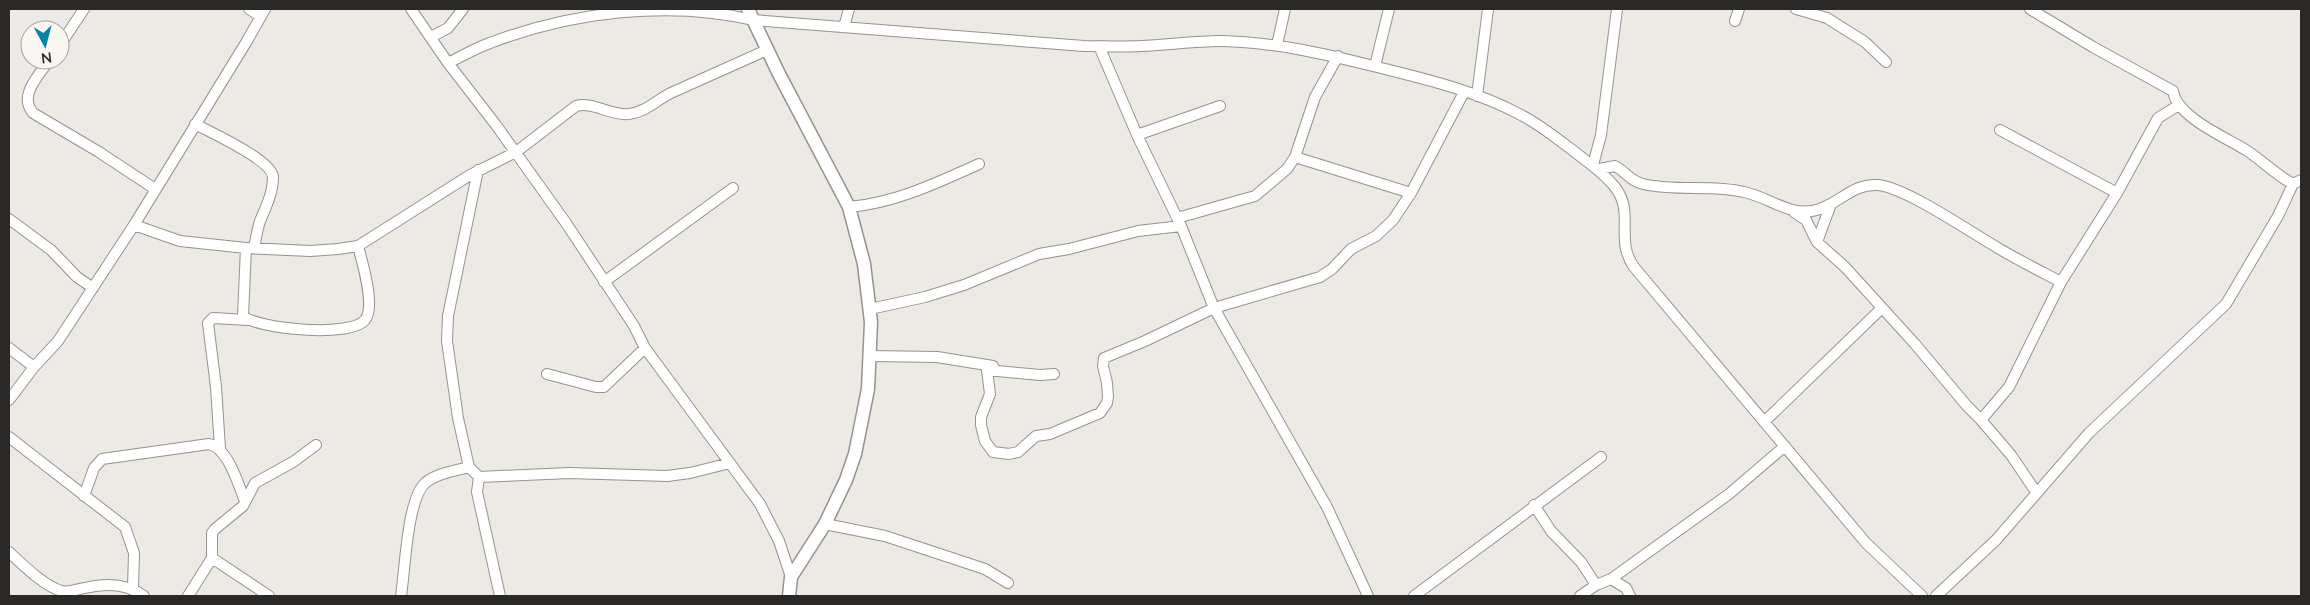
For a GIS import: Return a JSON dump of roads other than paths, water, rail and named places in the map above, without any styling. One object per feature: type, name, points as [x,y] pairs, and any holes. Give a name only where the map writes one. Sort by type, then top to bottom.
[{"type":"street","points":[[70,29],[84,9]]},
{"type":"street","points":[[9,400],[34,367],[58,341],[134,225],[247,41],[262,12],[249,9]]},
{"type":"street","points":[[411,9],[448,63],[516,152],[634,326],[645,348],[760,504],[779,541],[791,576]]},
{"type":"street","points":[[431,37],[448,28],[463,9]]},
{"type":"street","points":[[448,63],[488,44],[523,32],[642,9],[751,14],[844,27],[964,38],[1099,46],[1139,46],[1220,41],[1277,45],[1338,56],[1477,96],[1522,115],[1596,167],[1622,196],[1625,207],[1624,237],[1626,256],[1866,543],[1922,596]]},
{"type":"street","points":[[844,27],[850,9]]},
{"type":"street","points":[[1277,45],[1284,9]]},
{"type":"street","points":[[1375,66],[1389,9]]},
{"type":"street","points":[[1477,96],[1488,9]]},
{"type":"street","points":[[1596,167],[1616,9]]},
{"type":"street","points":[[1735,21],[1739,9]]},
{"type":"street","points":[[1796,9],[1827,18],[1865,42],[1886,62]]},
{"type":"street","points":[[1936,596],[1996,540],[2089,433],[2226,304],[2297,182],[2275,174],[2248,151],[2213,131],[2174,100],[2173,91],[2093,47],[2030,9]]},
{"type":"street","points":[[751,14],[767,50],[849,207],[864,264],[870,309],[870,356],[865,412],[855,454],[846,480],[825,524],[791,576],[788,596]]},
{"type":"street","points":[[1099,46],[1137,135],[1179,222],[1214,308],[1327,507],[1368,596]]},
{"type":"street","points":[[134,225],[180,241],[250,248],[310,251],[358,246],[478,170],[516,152],[576,106],[588,105],[614,113],[628,114],[637,112],[648,108],[670,93],[767,50]]},
{"type":"street","points":[[870,309],[925,297],[964,285],[1005,266],[1039,254],[1069,249],[1179,222],[1255,196],[1287,170],[1295,157],[1315,97],[1338,56]]},
{"type":"street","points":[[43,70],[27,92],[27,102],[33,113],[155,188]]},
{"type":"street","points":[[987,370],[990,394],[981,417],[985,442],[993,452],[1009,454],[1018,452],[1036,436],[1054,432],[1078,421],[1093,417],[1103,411],[1107,403],[1108,391],[1103,366],[1104,358],[1214,308],[1320,277],[1332,269],[1351,249],[1384,229],[1410,193],[1464,92]]},
{"type":"street","points":[[1981,420],[2009,387],[2061,282],[2117,194],[2158,118],[2179,105]]},
{"type":"street","points":[[1137,135],[1220,106]]},
{"type":"street","points":[[195,124],[255,156],[267,166],[273,175],[272,190],[250,248],[243,311],[243,316],[248,320]]},
{"type":"street","points":[[2000,130],[2117,194]]},
{"type":"street","points":[[1295,157],[1410,193]]},
{"type":"street","points":[[849,207],[868,206],[899,197],[979,164]]},
{"type":"street","points":[[1596,167],[1615,166],[1635,182],[1651,186],[1711,188],[1744,192],[1765,198],[1791,210],[1806,220],[1817,242],[1845,267],[1981,420],[2011,455],[2036,492]]},
{"type":"street","points":[[478,170],[448,316],[447,341],[458,418],[469,466],[479,477],[477,492],[500,596]]},
{"type":"street","points":[[1791,210],[1814,211],[1831,204],[1858,187],[1878,185],[1896,190],[2000,250],[2061,282]]},
{"type":"street","points":[[604,282],[733,188]]},
{"type":"street","points":[[1817,242],[1831,204]]},
{"type":"street","points":[[9,219],[51,250],[77,277],[93,288]]},
{"type":"street","points":[[245,501],[235,474],[220,448],[216,387],[208,323],[213,318],[248,320],[324,332],[356,327],[365,320],[368,304],[366,281],[358,246]]},
{"type":"street","points":[[1764,422],[1882,308]]},
{"type":"street","points":[[9,348],[34,367]]},
{"type":"street","points":[[547,374],[596,387],[604,387],[645,348]]},
{"type":"street","points":[[870,356],[937,358],[993,366],[987,370]]},
{"type":"street","points":[[987,370],[1040,375],[1054,374]]},
{"type":"street","points":[[9,437],[125,527],[134,553],[133,589]]},
{"type":"street","points":[[84,496],[94,468],[102,459],[209,444],[220,448]]},
{"type":"street","points":[[188,596],[212,558],[212,533],[245,501],[255,483],[293,462],[316,445]]},
{"type":"street","points":[[1580,596],[1596,585],[1611,579],[1730,494],[1785,446]]},
{"type":"street","points":[[1414,596],[1601,456]]},
{"type":"street","points":[[479,477],[569,473],[667,476],[690,473],[730,463]]},
{"type":"street","points":[[401,596],[409,530],[419,490],[432,478],[469,466]]},
{"type":"street","points":[[1534,505],[1551,531],[1581,562],[1596,585]]},
{"type":"street","points":[[825,524],[893,538],[985,569],[1008,583]]},
{"type":"street","points":[[9,552],[21,564],[59,590],[72,592],[105,585],[124,585],[144,596]]},
{"type":"street","points":[[212,558],[269,596]]},
{"type":"street","points":[[1611,579],[1626,588],[1630,596]]}]
